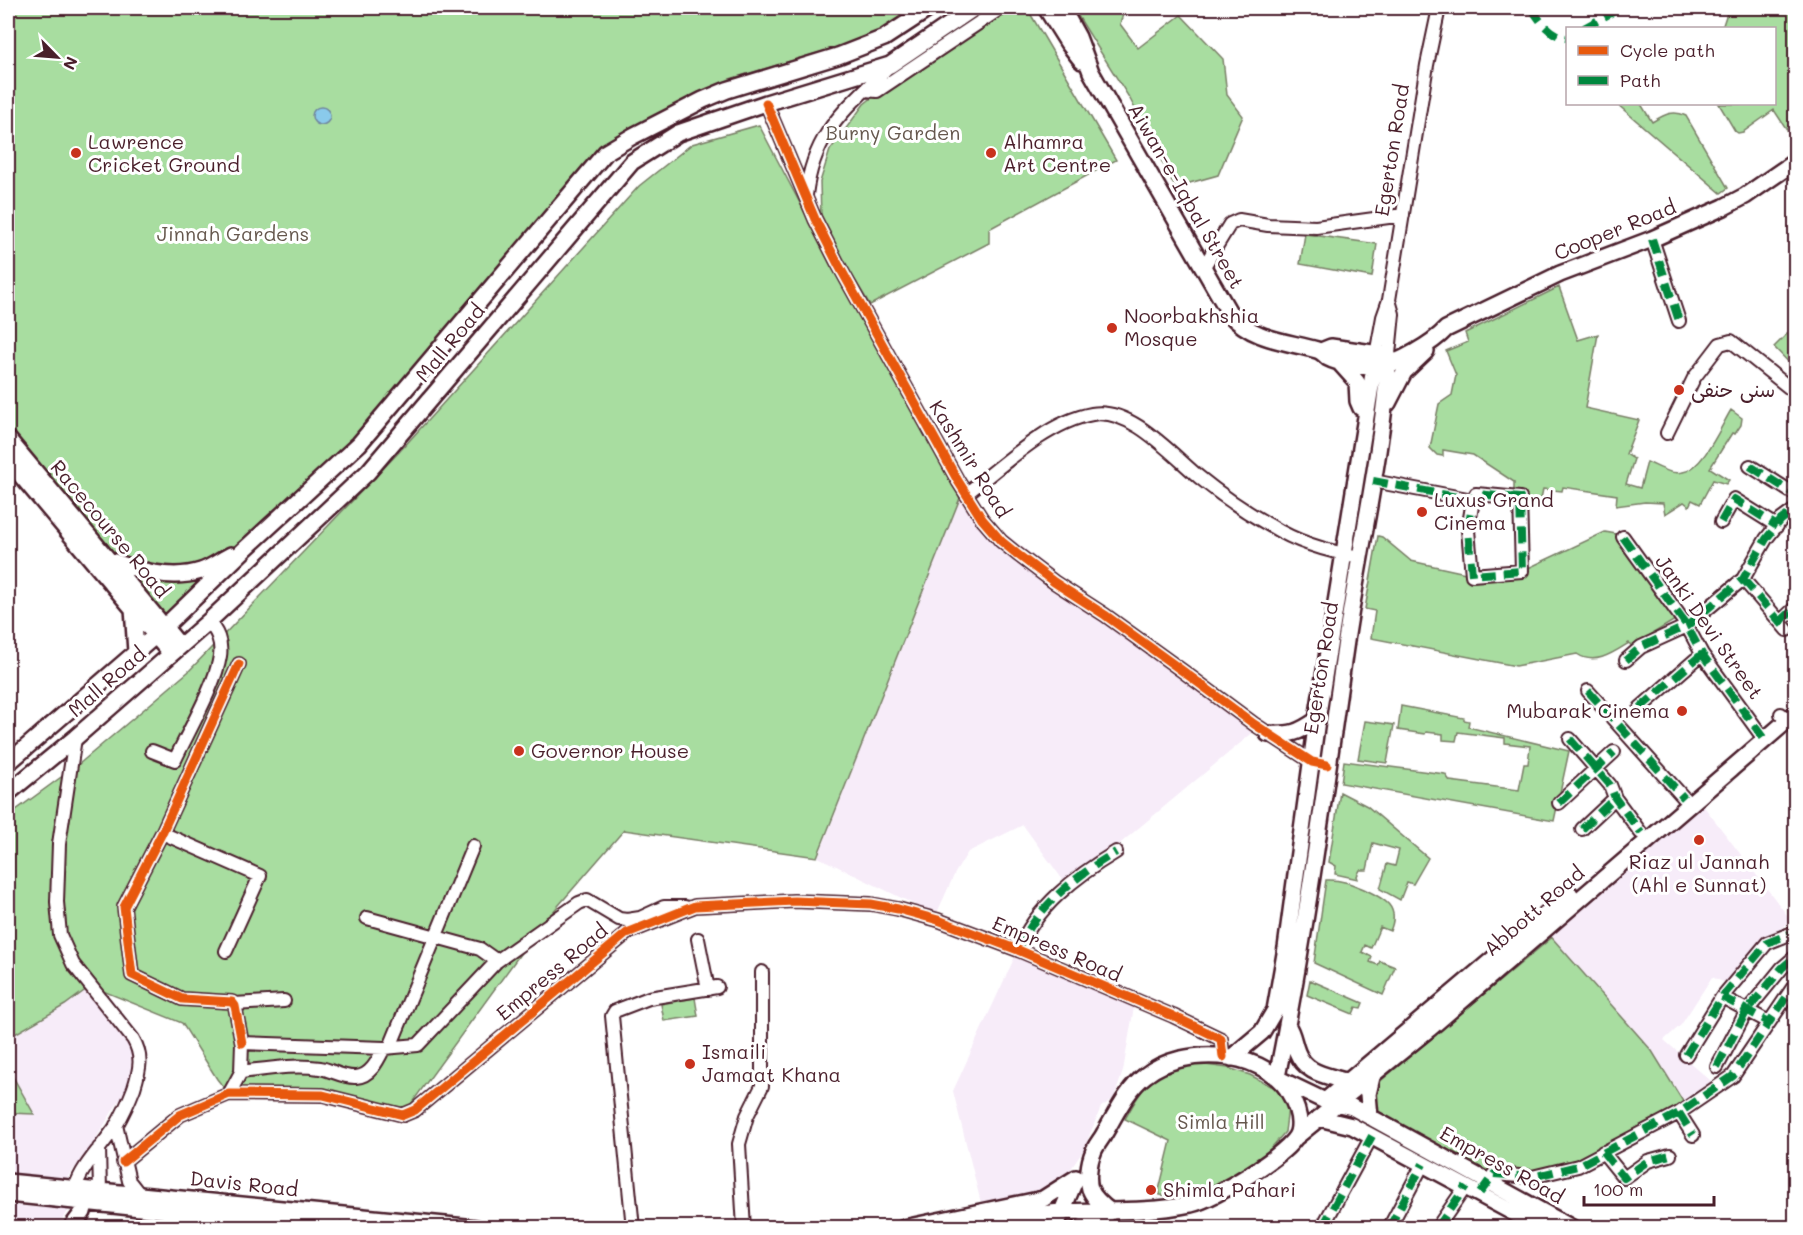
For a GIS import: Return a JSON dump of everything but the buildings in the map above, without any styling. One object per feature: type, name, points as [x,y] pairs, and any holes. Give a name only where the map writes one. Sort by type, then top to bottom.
[{"type":"main road","name":"Mall Road","points":[[8,763],[160,631],[359,444],[606,152],[693,105],[727,90],[838,56],[884,38],[930,8]]},
{"type":"main road","name":"Mall Road","points":[[8,793],[208,622],[368,472],[632,162],[678,133],[890,65],[974,8]]},
{"type":"main road","points":[[1046,8],[1068,43],[1091,72]]},
{"type":"main road","name":"Aiwan-e-Iqbal Street","points":[[1062,8],[1078,37],[1091,72],[1230,314],[1252,333],[1321,351],[1328,358],[1339,361],[1382,360]]},
{"type":"main road","name":"Cooper Road","points":[[1382,360],[1434,330],[1446,329],[1560,274],[1652,239],[1735,201],[1796,161]]},
{"type":"main road","name":"Cooper Road","points":[[1382,360],[1438,338],[1446,329]]},
{"type":"main road","points":[[1382,415],[1400,378],[1407,368],[1424,354],[1429,342]]},
{"type":"main road","name":"Aiwan-e-Iqbal Street","points":[[1321,351],[1331,347],[1382,360]]},
{"type":"main road","name":"Egerton Road","points":[[1227,1058],[1262,1032],[1275,1010],[1361,557],[1382,415],[1382,360]]},
{"type":"main road","name":"Egerton Road","points":[[1278,1079],[1287,1026],[1320,764],[1317,720],[1365,416],[1382,360]]},
{"type":"main road","points":[[1339,361],[1357,382],[1358,401],[1365,416]]},
{"type":"main road","name":"Racecourse Road","points":[[8,439],[108,560],[176,650]]},
{"type":"main road","name":"Racecourse Road","points":[[8,460],[133,608],[160,631]]},
{"type":"main road","points":[[108,560],[157,574],[183,574],[202,571],[245,549]]},
{"type":"main road","points":[[133,608],[136,652]]},
{"type":"main road","name":"Abbott Road","points":[[1614,863],[1641,833],[1761,735],[1790,718],[1796,702]]},
{"type":"main road","points":[[1268,734],[1291,735],[1317,720]]},
{"type":"main road","name":"Abbott Road","points":[[1296,1137],[1761,735]]},
{"type":"main road","name":"Abbott Road","points":[[1341,1097],[1372,1077],[1543,923]]},
{"type":"main road","points":[[1287,1026],[1293,1035],[1298,1055],[1305,1065],[1321,1076],[1325,1083],[1341,1097]]},
{"type":"main road","points":[[975,1227],[1061,1212],[1111,1212],[1190,1204],[1211,1198],[1264,1164],[1296,1137],[1299,1124],[1289,1092],[1278,1079],[1260,1065],[1227,1058],[1192,1058],[1161,1066],[1146,1075],[1125,1099],[1076,1178],[1061,1212],[1055,1227]]},
{"type":"main road","points":[[1370,1117],[1368,1094],[1372,1077]]},
{"type":"main road","name":"Empress Road","points":[[1278,1079],[1341,1097],[1484,1188],[1531,1225]]},
{"type":"main road","name":"Empress Road","points":[[1319,1118],[1352,1126],[1466,1186],[1484,1188],[1572,1227]]},
{"type":"main road","points":[[1092,1154],[1090,1189],[1095,1198],[1111,1212]]},
{"type":"main road","points":[[904,1227],[1043,1199],[1076,1178]]},
{"type":"main road","name":"Davis Road","points":[[8,1182],[87,1192],[476,1227]]},
{"type":"main road","points":[[71,1227],[83,1212],[87,1192]]},
{"type":"main road","name":"Davis Road","points":[[8,1194],[87,1192],[187,1221],[329,1227]]},
{"type":"main road","points":[[1043,1199],[1054,1203],[1069,1227]]},
{"type":"main road","points":[[1080,1227],[1111,1212]]},
{"type":"street","points":[[865,90],[877,91],[1001,8]]},
{"type":"street","name":"Egerton Road","points":[[1382,360],[1394,314],[1389,300],[1427,65],[1439,8]]},
{"type":"street","points":[[806,196],[812,163],[838,116],[890,65]]},
{"type":"street","name":"Kashmir Road","points":[[766,103],[838,264],[982,519],[1001,540],[1054,582],[1105,615],[1268,734],[1320,764]]},
{"type":"street","points":[[1203,267],[1230,224],[1239,220],[1268,225],[1316,227],[1403,215]]},
{"type":"street","points":[[1652,239],[1679,321]]},
{"type":"street","points":[[1667,433],[1694,378],[1720,344],[1731,341],[1796,393]]},
{"type":"street","points":[[966,494],[1042,437],[1079,418],[1094,413],[1103,414],[1121,417],[1149,435],[1200,478],[1271,527],[1326,551],[1361,557]]},
{"type":"street","points":[[1750,466],[1796,495]]},
{"type":"street","points":[[1373,481],[1473,500]]},
{"type":"street","points":[[1476,494],[1520,498],[1522,571],[1472,575],[1468,530],[1473,500],[1476,494]]},
{"type":"street","points":[[1721,522],[1734,499],[1777,526]]},
{"type":"street","points":[[1626,660],[1641,647],[1687,626],[1743,579],[1766,539],[1796,509]]},
{"type":"street","name":"Janki Devi Street","points":[[1623,537],[1687,626],[1702,654],[1761,735]]},
{"type":"street","points":[[1743,579],[1783,626],[1796,608]]},
{"type":"street","points":[[153,751],[176,760],[212,681],[221,655],[215,629],[208,622]]},
{"type":"street","points":[[1640,708],[1702,654]]},
{"type":"street","points":[[239,664],[162,833],[124,907],[132,975],[182,999],[234,1004],[285,1001]]},
{"type":"street","points":[[1588,691],[1684,798]]},
{"type":"street","points":[[75,738],[60,844],[57,902],[60,935],[73,964],[134,1039],[140,1050],[141,1063],[129,1101],[116,1125],[78,1179],[87,1192]]},
{"type":"street","points":[[1570,739],[1610,785],[1615,798],[1641,833]]},
{"type":"street","points":[[1558,803],[1614,752]]},
{"type":"street","points":[[1582,829],[1615,798]]},
{"type":"street","points":[[162,833],[260,876],[226,951]]},
{"type":"street","points":[[241,1072],[288,1067],[322,1068],[339,1075],[358,1077],[374,1067],[387,1048],[437,936],[473,846]]},
{"type":"street","points":[[1018,950],[1028,928],[1043,909],[1082,874],[1116,852]]},
{"type":"street","points":[[242,1043],[387,1048],[417,1045],[497,961],[579,903],[587,900],[619,919],[627,920],[640,918],[664,907],[695,906]]},
{"type":"street","name":"Empress Road","points":[[123,1162],[180,1114],[229,1094],[323,1095],[403,1114],[415,1110],[627,933],[695,906],[794,901],[880,905],[938,920],[1018,950],[1173,1016],[1221,1039],[1227,1058]]},
{"type":"street","points":[[367,918],[480,949],[497,961]]},
{"type":"street","points":[[1686,1055],[1722,997],[1767,943],[1795,933]]},
{"type":"street","points":[[633,1227],[612,1016],[615,1011],[649,998],[712,988],[698,939]]},
{"type":"street","points":[[1718,1067],[1746,1012],[1796,956]]},
{"type":"street","points":[[744,1227],[739,1144],[747,1116],[762,1086],[762,972]]},
{"type":"street","points":[[1484,1188],[1494,1174],[1532,1177],[1568,1169],[1679,1113],[1733,1076],[1796,983]]},
{"type":"street","points":[[1722,997],[1746,1012],[1769,1022]]},
{"type":"street","points":[[229,1094],[241,1072],[242,1043],[234,1004]]},
{"type":"street","points":[[1728,1045],[1747,1055]]},
{"type":"street","points":[[1679,1113],[1693,1135]]},
{"type":"street","points":[[116,1125],[129,1181],[140,1195]]},
{"type":"street","points":[[1322,1227],[1372,1136]]},
{"type":"street","points":[[87,1192],[99,1148]]},
{"type":"street","points":[[1604,1152],[1624,1178],[1648,1161],[1670,1155]]},
{"type":"street","points":[[1389,1227],[1423,1164]]},
{"type":"street","points":[[1437,1227],[1466,1186]]},
{"type":"shaded area","points":[[960,498],[1256,730],[1068,887],[1023,825],[968,852],[955,873],[936,915],[818,857]]},
{"type":"shaded area","points":[[1699,800],[1790,919],[1732,986],[1712,977],[1681,1025],[1664,1040],[1718,1087],[1679,1113],[1481,1192],[1332,1106]]},
{"type":"shaded area","points":[[8,817],[60,935],[133,1039],[138,1074],[87,1153],[65,1180],[8,1175]]},
{"type":"shaded area","points":[[1018,950],[1135,1001],[1123,1071],[1113,1099],[1101,1107],[1083,1151],[1062,1182],[1048,1191],[981,1203],[953,1091]]},
{"type":"shaded area","points":[[8,1205],[69,1210],[56,1227],[8,1227]]},
{"type":"green space","name":"Jinnah Gardens","points":[[8,8],[922,8],[882,34],[730,79],[603,145],[355,443],[165,622],[8,428]]},
{"type":"green space","name":"Burny Garden","points":[[1011,8],[1027,8],[1116,160],[989,229],[989,243],[870,305],[821,217],[820,182],[830,150],[864,104],[887,86]]},
{"type":"green space","points":[[1073,8],[1125,8],[1120,24],[1138,48],[1181,15],[1223,59],[1227,95],[1243,116],[1218,175],[1175,187],[1130,99]]},
{"type":"green space","points":[[1724,8],[1795,8],[1795,142],[1774,110],[1743,132],[1738,133],[1720,105],[1776,105],[1776,27],[1722,27],[1727,13]]},
{"type":"green space","points":[[1618,105],[1642,105],[1652,122],[1673,113],[1686,116],[1728,188],[1721,193]]},
{"type":"green space","name":"Governor House","points":[[759,125],[857,312],[960,498],[817,857],[624,830],[539,928],[403,1115],[323,1095],[229,1094],[182,1023],[91,986],[65,1005],[8,1038],[8,816],[79,764],[188,672],[400,451],[639,186],[692,144]]},
{"type":"green space","points":[[1305,234],[1377,244],[1372,277],[1300,264]]},
{"type":"green space","points":[[1559,287],[1578,340],[1598,334],[1585,408],[1639,420],[1626,454],[1634,459],[1626,484],[1640,488],[1647,462],[1674,472],[1690,469],[1704,455],[1731,410],[1742,418],[1741,425],[1735,434],[1732,433],[1710,468],[1729,480],[1726,484],[1713,480],[1700,504],[1692,500],[1689,506],[1684,502],[1665,514],[1663,503],[1645,502],[1616,506],[1617,495],[1563,487],[1562,491],[1543,489],[1539,509],[1521,508],[1514,498],[1514,482],[1473,455],[1443,450],[1443,456],[1437,455],[1430,448],[1439,404],[1452,395],[1456,375],[1446,351],[1468,342],[1465,333]]},
{"type":"green space","points":[[1795,326],[1795,369],[1774,347]]},
{"type":"green space","points":[[1605,532],[1616,534],[1675,620],[1650,635],[1636,651],[1629,643],[1604,657],[1590,659],[1577,654],[1516,666],[1371,638],[1375,611],[1365,609],[1378,536],[1411,561],[1470,574],[1522,571]]},
{"type":"green space","points":[[1401,706],[1464,718],[1469,721],[1468,727],[1569,751],[1554,821],[1341,783],[1344,761],[1445,774],[1450,781],[1519,790],[1524,764],[1528,764],[1530,746],[1505,743],[1505,738],[1458,732],[1456,741],[1443,740],[1443,734],[1398,730]]},
{"type":"green space","points":[[1365,721],[1394,725],[1387,763],[1358,759]]},
{"type":"green space","points":[[1340,792],[1367,806],[1428,858],[1413,884],[1407,882],[1400,900],[1380,889],[1387,864],[1395,866],[1399,850],[1373,843],[1367,870],[1360,870],[1358,879],[1335,874],[1336,866],[1329,862]]},
{"type":"green space","points":[[1326,880],[1341,881],[1364,889],[1378,896],[1392,909],[1393,922],[1390,931],[1380,927],[1371,948],[1365,945],[1362,952],[1372,957],[1370,962],[1378,965],[1380,961],[1395,967],[1383,995],[1314,963]]},
{"type":"green space","points":[[1546,931],[1652,1051],[1687,1108],[1535,1180],[1504,1183],[1374,1111],[1370,1094],[1377,1084],[1551,938]]},
{"type":"green space","points":[[1310,980],[1363,1003],[1361,1008],[1356,1007],[1353,1014],[1307,995]]},
{"type":"green space","points":[[695,998],[698,1016],[664,1021],[661,1004]]},
{"type":"green space","name":"Simla Hill","points":[[1198,1064],[1228,1068],[1250,1075],[1277,1089],[1288,1108],[1285,1132],[1259,1162],[1208,1193],[1160,1195],[1159,1190],[1171,1141],[1125,1119],[1139,1096],[1153,1080],[1171,1070]]},
{"type":"green space","points":[[8,1068],[34,1114],[8,1113]]},
{"type":"water","points":[[321,107],[327,110],[330,116],[327,122],[321,125],[315,122],[312,116],[315,110]]},
{"type":"marked path","points":[[1532,8],[1542,23],[1551,31],[1566,38]]},
{"type":"marked path","points":[[1586,27],[1620,8]]},
{"type":"marked path","points":[[1652,239],[1679,321]]},
{"type":"marked path","points":[[1750,466],[1796,495]]},
{"type":"marked path","points":[[1373,481],[1473,500],[1476,494],[1520,498],[1522,571],[1472,575],[1468,530],[1473,500]]},
{"type":"marked path","points":[[1721,522],[1734,499],[1777,526]]},
{"type":"marked path","points":[[1626,660],[1641,647],[1687,626],[1743,579],[1766,539],[1781,520],[1796,509]]},
{"type":"marked path","points":[[1623,537],[1687,626],[1702,654],[1764,739]]},
{"type":"marked path","points":[[1743,579],[1787,630]]},
{"type":"marked path","points":[[1780,622],[1796,607]]},
{"type":"marked path","points":[[1640,708],[1702,654]]},
{"type":"marked path","points":[[1588,691],[1684,798]]},
{"type":"marked path","points":[[1570,739],[1610,785],[1615,798],[1641,833]]},
{"type":"marked path","points":[[1559,803],[1614,752]]},
{"type":"marked path","points":[[1582,829],[1615,798]]},
{"type":"marked path","points":[[1018,950],[1026,934],[1046,906],[1086,871],[1116,852]]},
{"type":"marked path","points":[[1686,1055],[1722,997],[1767,943],[1795,932]]},
{"type":"marked path","points":[[1717,1067],[1746,1012],[1782,968],[1796,956]]},
{"type":"marked path","points":[[1480,1193],[1494,1174],[1532,1177],[1578,1166],[1679,1113],[1733,1076],[1796,983]]},
{"type":"marked path","points":[[1722,997],[1769,1022]]},
{"type":"marked path","points":[[1679,1113],[1693,1135]]},
{"type":"marked path","points":[[1322,1228],[1372,1136]]},
{"type":"marked path","points":[[1603,1152],[1624,1178],[1648,1161],[1670,1155]]},
{"type":"marked path","points":[[1389,1228],[1423,1164]]},
{"type":"marked path","points":[[1437,1228],[1466,1186]]},
{"type":"cycle path","points":[[766,103],[815,219],[838,264],[958,481],[982,519],[1001,541],[1054,582],[1105,615],[1254,724],[1312,762],[1327,765]]},
{"type":"cycle path","points":[[239,664],[162,833],[124,907],[132,975],[182,999],[232,1002],[235,1006],[242,1043]]},
{"type":"cycle path","points":[[123,1162],[180,1115],[229,1094],[323,1095],[403,1115],[415,1110],[627,933],[695,906],[794,901],[871,904],[938,920],[1018,950],[1221,1039],[1223,1057]]},
{"type":"place","name":"Lawrence Cricket Ground","points":[[76,153]]},
{"type":"place","name":"Alhamra Art Centre","points":[[991,153]]},
{"type":"place","name":"Noorbakhshia Mosque","points":[[1112,328]]},
{"type":"place","name":"سنی حنفی","points":[[1679,390]]},
{"type":"place","name":"Luxus Grand Cinema","points":[[1422,512]]},
{"type":"place","name":"Mubarak Cinema","points":[[1682,711]]},
{"type":"place","name":"Governor House","points":[[519,751]]},
{"type":"place","name":"Riaz ul Jannah (Ahl e Sunnat)","points":[[1699,840]]},
{"type":"place","name":"Ismaili Jamaat Khana","points":[[690,1064]]},
{"type":"place","name":"Shimla Pahari","points":[[1151,1190]]}]
